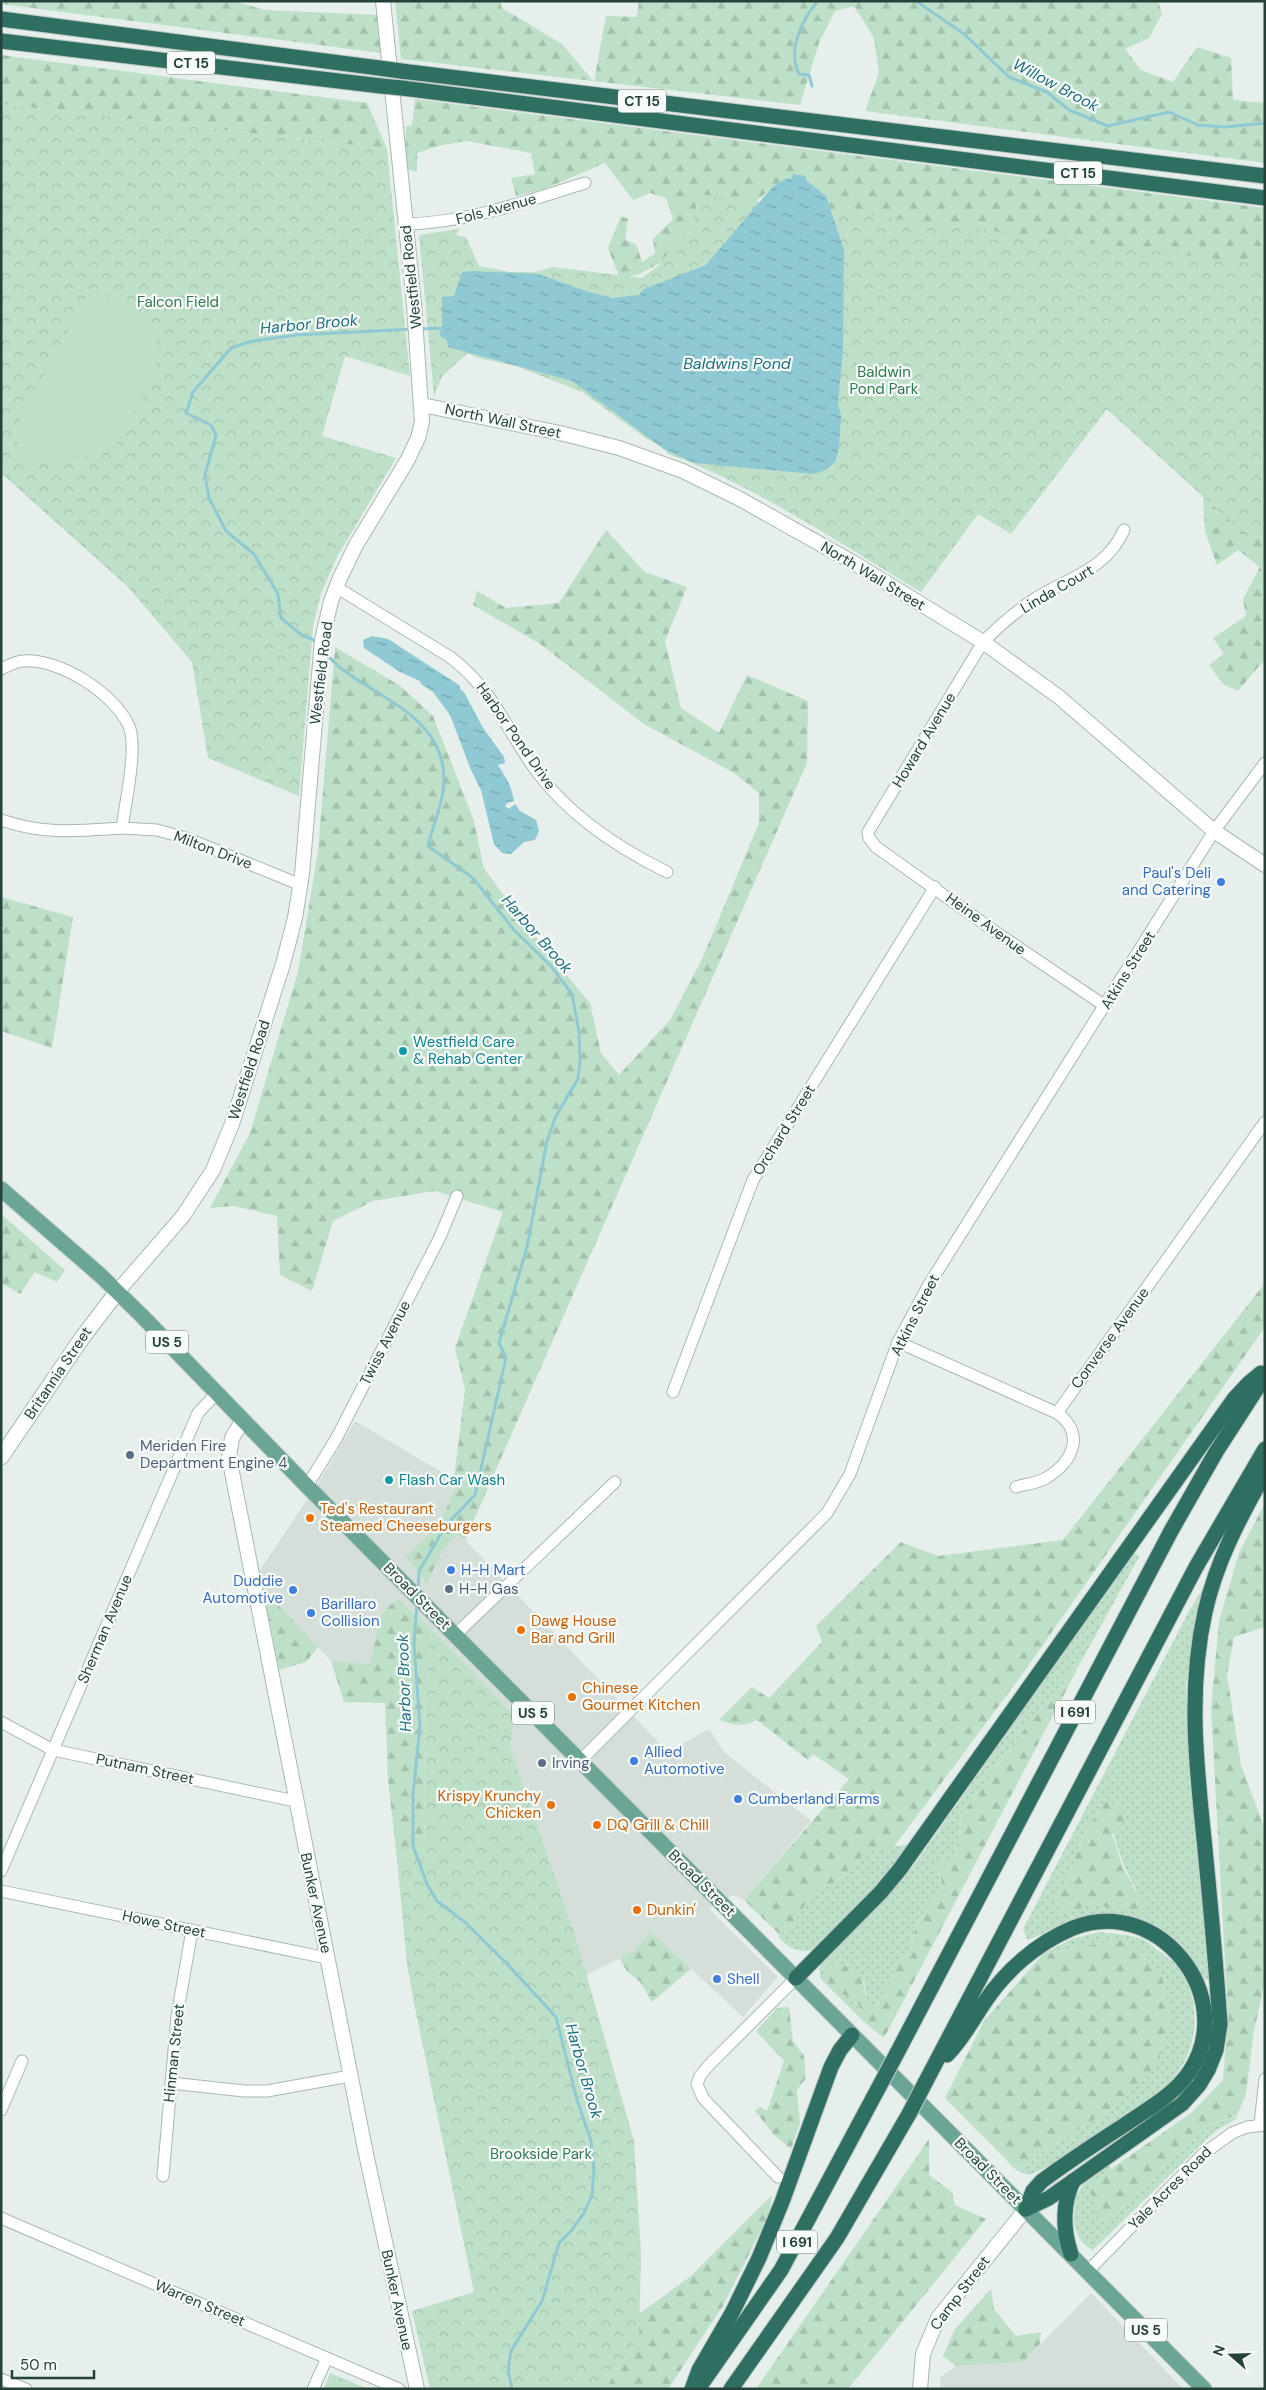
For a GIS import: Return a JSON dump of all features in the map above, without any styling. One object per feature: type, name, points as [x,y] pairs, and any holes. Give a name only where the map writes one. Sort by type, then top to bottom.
[{"type":"highway","name":"CT 15","points":[[1,19],[888,132],[1265,176]]},
{"type":"highway","name":"CT 15","points":[[1,41],[402,88],[1265,198]]},
{"type":"highway","points":[[796,1978],[877,1896],[900,1869],[1234,1399],[1265,1370]]},
{"type":"highway","name":"I 691","points":[[698,2389],[781,2270],[1171,1531],[1213,1458],[1265,1376]]},
{"type":"highway","name":"I 691","points":[[731,2389],[837,2238],[908,2114],[1196,1568],[1265,1449]]},
{"type":"highway","points":[[1026,2209],[1046,2200],[1073,2182],[1182,2104],[1204,2078],[1216,2050],[1220,2024],[1197,1765],[1194,1708],[1195,1676],[1203,1623],[1215,1576],[1236,1527],[1265,1473]]},
{"type":"highway","points":[[933,2068],[956,2044],[993,1990],[1008,1973],[1041,1946],[1072,1929],[1087,1924],[1107,1922],[1137,1927],[1152,1933],[1169,1944],[1188,1965],[1200,1991],[1204,2018],[1201,2047],[1190,2072],[1163,2099],[1042,2181],[1032,2195],[1026,2209]]},
{"type":"highway","points":[[692,2389],[699,2370],[728,2320],[756,2264],[782,2202],[831,2068],[840,2050],[852,2035]]},
{"type":"highway","points":[[1071,2254],[1065,2218],[1067,2198],[1073,2182]]},
{"type":"main road","name":"US 5","points":[[1,1189],[117,1292]]},
{"type":"main road","name":"Broad Street","points":[[117,1292],[1204,2389]]},
{"type":"main road","name":"Britannia Street","points":[[1,1456],[82,1338],[117,1292]]},
{"type":"street","name":"Westfield Road","points":[[117,1292],[194,1201],[218,1161],[232,1124],[290,940],[300,885],[323,634],[336,587],[350,558],[414,448],[420,430],[422,404],[416,330],[383,1]]},
{"type":"street","name":"Fols Avenue","points":[[406,224],[433,224],[466,218],[585,184]]},
{"type":"street","name":"North Wall Street","points":[[422,404],[589,440],[682,471],[740,499],[855,564],[983,642],[1059,697],[1214,831],[1265,865]]},
{"type":"street","name":"Linda Court","points":[[983,642],[999,626],[1037,598],[1096,566],[1118,544],[1124,530]]},
{"type":"street","name":"Harbor Pond Drive","points":[[336,587],[442,652],[467,670],[483,687],[538,773],[566,804],[619,845],[667,872]]},
{"type":"street","name":"Howard Avenue","points":[[869,838],[871,826],[983,642]]},
{"type":"street","points":[[1,669],[22,661],[48,664],[96,687],[115,706],[129,726],[133,750],[122,828]]},
{"type":"street","name":"Atkins Street","points":[[580,1761],[827,1513],[839,1495],[857,1459],[898,1342],[928,1286],[1214,831],[1265,763]]},
{"type":"street","name":"Milton Drive","points":[[1,820],[22,827],[58,832],[122,828],[157,830],[186,838],[300,885]]},
{"type":"street","name":"Heine Avenue","points":[[869,838],[876,847],[935,887],[1000,935],[1105,1006]]},
{"type":"street","name":"Orchard Street","points":[[673,1392],[753,1180],[935,887]]},
{"type":"street","name":"Converse Avenue","points":[[1057,1413],[1265,1122]]},
{"type":"street","name":"Twiss Avenue","points":[[308,1486],[336,1439],[440,1237],[457,1196]]},
{"type":"street","points":[[898,1342],[1057,1413],[1071,1426],[1074,1434],[1073,1444],[1065,1462],[1045,1479],[1016,1487]]},
{"type":"street","name":"Sherman Avenue","points":[[1,1871],[198,1413],[217,1393]]},
{"type":"street","name":"Bunker Avenue","points":[[243,1420],[232,1438],[228,1457],[350,2076],[417,2389]]},
{"type":"street","points":[[455,1634],[615,1482]]},
{"type":"street","name":"Putnam Street","points":[[1,1722],[53,1750],[295,1801]]},
{"type":"street","name":"Howe Street","points":[[1,1890],[327,1958]]},
{"type":"street","name":"Hinman Street","points":[[163,2176],[177,2016],[192,1930]]},
{"type":"street","points":[[778,2177],[703,2098],[697,2084],[700,2076],[710,2065],[796,1978]]},
{"type":"street","points":[[1,2110],[22,2061]]},
{"type":"street","points":[[171,2083],[244,2091],[268,2091],[350,2076]]},
{"type":"street","points":[[1262,2125],[1265,2079]]},
{"type":"street","name":"Yale Acres Road","points":[[1088,2271],[1207,2150],[1232,2132],[1262,2125]]},
{"type":"street","name":"Camp Street","points":[[920,2389],[923,2354],[938,2318],[1026,2209]]},
{"type":"street","name":"Warren Street","points":[[1,2218],[399,2389]]},
{"type":"street","points":[[313,2389],[326,2358]]},
{"type":"street","points":[[1,2378],[26,2389]]},
{"type":"shaded area","points":[[355,1421],[484,1497],[465,1540],[668,1752],[709,1729],[724,1752],[811,1821],[744,1900],[733,1895],[709,1909],[778,1977],[743,2017],[651,1932],[634,1951],[586,1975],[576,1938],[510,1747],[515,1716],[398,1598],[381,1614],[370,1665],[331,1661],[263,1589],[258,1573],[321,1479]]},
{"type":"shaded area","points":[[1091,2293],[1183,2389],[941,2389],[940,2377],[956,2366],[1023,2362]]},
{"type":"green space","points":[[1,1],[233,1],[265,10],[378,15],[381,53],[1,4]]},
{"type":"green space","points":[[395,1],[500,1],[502,8],[562,44],[593,81],[401,59]]},
{"type":"green space","points":[[639,1],[1158,1],[1162,14],[1149,38],[1125,49],[1141,70],[1173,82],[1197,47],[1231,58],[1233,100],[1265,103],[1265,163],[865,111],[879,73],[874,38],[854,6],[835,11],[819,43],[800,105],[594,81],[606,16],[637,17]]},
{"type":"green space","points":[[1,55],[367,103],[387,149],[1,104]]},
{"type":"green space","points":[[415,99],[1265,208],[1265,659],[1238,691],[1223,684],[1209,665],[1224,654],[1213,638],[1246,616],[1243,599],[1260,567],[1238,550],[1217,565],[1205,532],[1203,496],[1107,409],[1026,514],[844,250],[806,180],[789,178],[776,185],[740,214],[672,256],[640,274],[620,279],[608,248],[621,216],[628,219],[625,240],[636,244],[642,262],[655,253],[653,239],[673,219],[666,198],[650,193],[633,200],[605,163],[547,188],[516,196],[511,178],[535,174],[531,153],[466,141],[438,146],[417,153],[417,172],[405,169],[406,126],[412,125]]},
{"type":"green space","name":"Falcon Field","points":[[1,104],[387,149],[410,376],[345,356],[322,436],[396,458],[337,557],[321,594],[313,626],[299,796],[208,758],[192,662],[128,587],[1,473]]},
{"type":"green space","name":"Baldwin Pond Park","points":[[699,194],[1265,265],[1265,522],[1251,540],[1107,409],[1011,534],[978,514],[921,592],[765,499],[699,466],[666,453],[667,450],[647,439],[582,392],[516,366],[478,358],[468,353],[442,376],[434,396],[419,235],[459,229],[456,235],[466,237],[479,266],[510,272],[535,272],[553,267],[641,278],[658,266],[693,219]]},
{"type":"green space","points":[[92,287],[157,325],[155,375],[115,447],[67,460],[40,463],[19,452],[17,426]]},
{"type":"green space","points":[[606,530],[645,572],[687,587],[665,641],[681,708],[719,733],[747,675],[808,701],[807,763],[465,1540],[455,1534],[439,1557],[427,1583],[406,1557],[439,1524],[459,1482],[454,1479],[465,1389],[455,1348],[503,1212],[435,1191],[373,1201],[333,1221],[312,1291],[280,1275],[277,1216],[234,1206],[210,1208],[250,1133],[298,972],[318,851],[335,647],[399,685],[433,716],[474,821],[484,869],[544,948],[590,1003],[601,1053],[619,1075],[670,1020],[702,959],[759,823],[759,793],[734,773],[644,724],[540,644],[473,605],[477,591],[506,608],[559,603]]},
{"type":"green space","points":[[1,897],[73,917],[52,1048],[1,1031]]},
{"type":"green space","points":[[1,1214],[65,1270],[57,1282],[35,1272],[20,1294],[1,1283]]},
{"type":"green space","points":[[1265,1283],[1265,1327],[1024,1672],[893,1848],[867,1851],[842,1877],[812,1894],[794,1922],[780,1935],[744,1900],[849,1779],[813,1754],[808,1760],[757,1720],[738,1725],[719,1720],[752,1687],[769,1698],[822,1642],[816,1626],[901,1542],[938,1556],[1063,1540]]},
{"type":"green space","points":[[1265,1503],[1265,1627],[1234,1637],[1227,1675],[1241,1765],[1265,1829],[1265,1981],[1254,2031],[1246,2094],[1237,2115],[1208,2126],[1113,2217],[1100,2223],[1088,2185],[1191,2113],[1223,2080],[1228,2015],[1211,1708],[1219,1621],[1239,1553]]},
{"type":"green space","points":[[1133,1552],[1139,1557],[1082,1660],[1022,1732],[962,1814],[955,1858],[937,1870],[942,1881],[937,1897],[920,1917],[907,1955],[894,1965],[892,1980],[877,2005],[868,2004],[864,1981],[838,1991],[848,1996],[859,2006],[863,2021],[821,1979],[819,1969],[821,1964],[915,1864]]},
{"type":"green space","points":[[1206,1583],[1186,1685],[1194,1810],[1209,1978],[1202,1982],[1194,1963],[1168,1938],[1111,1917],[1076,1919],[1028,1940],[1023,1929],[1189,1611]],"holes":[[[1106,1801],[1121,1858],[1137,1890],[1087,1904],[1055,1900],[1065,1885],[1084,1834]]]},
{"type":"green space","points":[[263,1589],[318,1647],[306,1662],[279,1670]]},
{"type":"green space","points":[[398,1598],[431,1629],[424,1727],[425,1846],[397,1859],[388,1780],[385,1703],[344,1702],[331,1661],[370,1664],[381,1614]]},
{"type":"green space","name":"Brookside Park","points":[[431,1629],[515,1716],[510,1747],[576,1938],[634,2141],[641,2255],[639,2337],[605,2389],[430,2389],[412,2311],[474,2292],[407,1964],[397,1859],[425,1846],[424,1727]]},
{"type":"green space","points":[[1082,1660],[884,2038],[863,2021],[860,2007],[857,2003],[839,1992],[827,1981],[823,1976],[826,1968],[834,1962],[850,1968],[862,1981],[868,2004],[877,2005],[892,1980],[894,1965],[907,1955],[920,1917],[937,1897],[942,1881],[937,1870],[938,1861],[955,1858],[962,1814],[1022,1732]]},
{"type":"green space","points":[[1105,1801],[1121,1806],[1125,1819],[1112,1834],[1123,1868],[1149,1914],[1088,1904],[1062,1918],[1055,1900],[1065,1885],[1084,1834]]},
{"type":"green space","points":[[912,1844],[869,1895],[816,1949],[800,1951],[790,1947],[778,1936],[794,1922],[812,1894],[842,1877],[867,1851]]},
{"type":"green space","points":[[651,1932],[691,1969],[652,2002],[640,1982],[627,1971],[619,1958],[634,1951]]},
{"type":"green space","points":[[1099,1932],[1128,1935],[1144,1940],[1177,1966],[1185,1977],[1193,2003],[1195,2017],[1191,2044],[1187,2057],[1180,2069],[1153,2098],[1133,2114],[1088,2144],[1046,2168],[1029,2175],[1016,2170],[1121,2102],[1119,1940],[1043,1954],[1072,1939]]},
{"type":"green space","points":[[1119,1940],[1140,1948],[1162,1977],[1171,2016],[1158,2063],[1121,2102],[1016,2170],[945,2098],[984,2021],[1043,1954]]},
{"type":"green space","points":[[789,2007],[793,2041],[804,2056],[806,2078],[797,2090],[800,2123],[791,2149],[774,2135],[755,2111],[760,2107],[767,2111],[784,2061],[756,2031],[777,2008]]},
{"type":"green space","points":[[1237,2116],[1236,2119],[1214,2132],[1093,2250],[1082,2242],[1076,2231],[1075,2205],[1072,2204],[1085,2181],[1109,2164],[1111,2169],[1088,2185],[1113,2217],[1208,2126]]},
{"type":"green space","points":[[929,2139],[929,2175],[952,2192],[955,2205],[986,2219],[848,2389],[756,2389]]},
{"type":"green space","points":[[772,2195],[769,2214],[723,2306],[668,2389],[605,2389],[639,2337],[639,2314],[691,2276]]},
{"type":"green space","points":[[991,2289],[994,2309],[1016,2336],[1041,2332],[1040,2344],[1023,2362],[956,2366],[943,2356],[955,2329]]},
{"type":"green space","points":[[330,2373],[368,2389],[324,2389]]},
{"type":"water","name":"Baldwins Pond","points":[[793,174],[806,176],[806,180],[826,196],[844,250],[843,351],[838,403],[841,416],[839,448],[835,462],[826,470],[814,474],[695,463],[665,450],[572,381],[448,347],[447,340],[440,336],[442,328],[442,297],[454,296],[462,272],[538,274],[612,298],[639,295],[644,289],[706,265],[768,192],[782,181],[792,178]]},
{"type":"water","points":[[372,636],[388,639],[459,685],[483,728],[504,757],[505,763],[498,765],[510,786],[514,801],[507,803],[505,806],[509,809],[515,804],[520,811],[536,820],[539,831],[535,840],[524,842],[511,854],[502,853],[494,844],[481,790],[471,770],[450,715],[433,692],[421,684],[420,681],[400,672],[364,648],[363,640]]},
{"type":"waterway","name":"Harbor Brook","points":[[812,86],[809,75],[799,74],[795,55],[798,36],[802,26],[818,1]]},
{"type":"waterway","name":"Willow Brook","points":[[916,1],[964,34],[1009,77],[1047,92],[1069,110],[1108,126],[1169,112],[1198,125],[1226,127],[1265,123]]},
{"type":"waterway","name":"Harbor Brook","points":[[419,329],[446,328]]},
{"type":"waterway","name":"Harbor Brook","points":[[318,645],[312,639],[303,636],[281,618],[278,594],[254,554],[226,531],[209,498],[205,475],[216,435],[211,425],[186,413],[193,392],[231,348],[252,341],[297,335],[413,329]]},
{"type":"waterway","name":"Harbor Brook","points":[[325,653],[342,669],[408,713],[434,741],[441,758],[444,788],[428,846],[473,878],[514,930],[551,966],[572,994],[579,1032],[580,1061],[578,1079],[556,1116],[547,1141],[527,1247],[499,1343],[506,1358],[475,1495],[446,1525],[419,1571],[418,1590]]},
{"type":"waterway","name":"Harbor Brook","points":[[417,1603],[414,1644],[420,1726],[413,1795],[413,1846],[427,1884],[437,1901],[466,1923],[556,2017],[577,2100],[591,2141],[594,2169],[592,2195],[584,2213],[571,2231],[559,2243],[542,2301],[511,2351],[508,2370],[512,2389]]},
{"type":"place","name":"Paul's Deli and Catering","points":[[1221,882]]},
{"type":"place","name":"Westfield Care & Rehab Center","points":[[403,1051]]},
{"type":"place","name":"Meriden Fire Department Engine 4","points":[[130,1455]]},
{"type":"place","name":"Flash Car Wash","points":[[389,1480]]},
{"type":"place","name":"Ted's Restaurant Steamed Cheeseburgers","points":[[310,1518]]},
{"type":"place","name":"H-H Mart","points":[[451,1570]]},
{"type":"place","name":"H-H Gas","points":[[449,1589]]},
{"type":"place","name":"Duddie Automotive","points":[[293,1590]]},
{"type":"place","name":"Barillaro Collision","points":[[311,1613]]},
{"type":"place","name":"Dawg House Bar and Grill","points":[[521,1630]]},
{"type":"place","name":"Chinese Gourmet Kitchen","points":[[572,1697]]},
{"type":"place","name":"Allied Automotive","points":[[634,1761]]},
{"type":"place","name":"Irving","points":[[542,1763]]},
{"type":"place","name":"Cumberland Farms","points":[[738,1799]]},
{"type":"place","name":"Krispy Krunchy Chicken","points":[[551,1805]]},
{"type":"place","name":"DQ Grill & Chill","points":[[597,1825]]},
{"type":"place","name":"Dunkin'","points":[[637,1910]]},
{"type":"place","name":"Shell","points":[[717,1979]]}]
